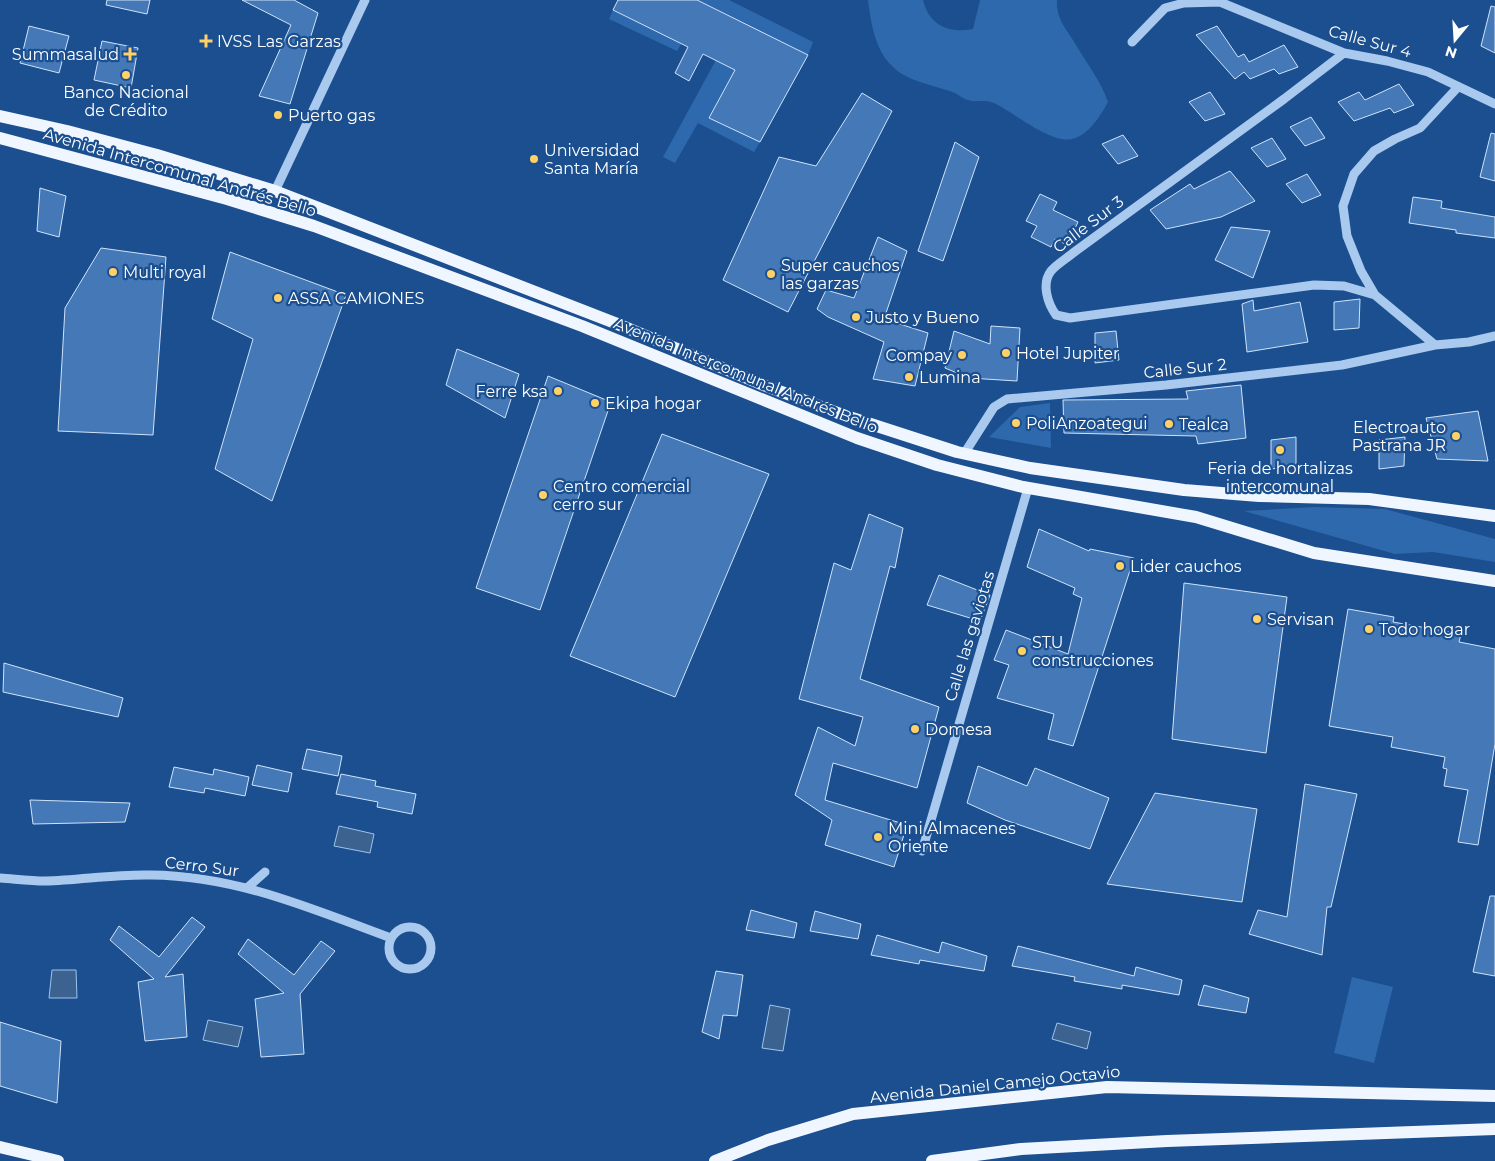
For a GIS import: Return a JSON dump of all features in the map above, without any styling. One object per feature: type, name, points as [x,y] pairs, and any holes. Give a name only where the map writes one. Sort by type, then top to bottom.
[{"type":"main road","name":"Avenida Intercomunal Andrés Bello","points":[[0,116],[67,131],[157,155],[275,191],[597,315],[766,386],[863,422],[964,454],[1030,468],[1184,490],[1250,496],[1369,499],[1495,516]]},
{"type":"main road","name":"Avenida Intercomunal Andrés Bello","points":[[0,138],[227,199],[314,226],[582,326],[856,438],[937,464],[1028,488],[1196,517],[1314,553],[1495,581]]},
{"type":"main road","name":"Avenida Daniel Camejo Octavio","points":[[715,1161],[768,1140],[853,1114],[1107,1087],[1495,1096]]},
{"type":"main road","points":[[932,1161],[1030,1148],[1495,1129]]},
{"type":"main road","points":[[0,1146],[58,1161]]},
{"type":"street","points":[[275,191],[365,0]]},
{"type":"street","name":"Calle Sur 4","points":[[1132,42],[1165,8],[1184,3],[1220,2],[1344,53],[1387,61],[1428,72],[1495,104]]},
{"type":"street","name":"Calle Sur 3","points":[[1344,53],[1073,253],[1050,272],[1046,289],[1049,305],[1056,315],[1070,318],[1271,289],[1314,285],[1344,286],[1375,295]]},
{"type":"street","points":[[1435,346],[1375,295],[1361,270],[1347,236],[1343,206],[1354,174],[1374,151],[1420,128],[1458,87]]},
{"type":"street","name":"Calle Sur 2","points":[[964,454],[994,407],[1007,399],[1166,385],[1342,365],[1495,336]]},
{"type":"street","name":"Calle las gaviotas","points":[[922,851],[1028,488]]},
{"type":"street","points":[[248,887],[265,872]]},
{"type":"street","name":"Cerro Sur","points":[[0,878],[45,880],[152,874],[248,887],[391,938]]},
{"type":"street","points":[[416,928],[427,936],[431,950],[429,956],[420,966],[414,969],[401,967],[391,958],[389,951],[391,938],[402,929],[416,928]]},
{"type":"shaded area","points":[[697,0],[729,0],[813,42],[808,55]]},
{"type":"shaded area","points":[[868,0],[923,0],[930,16],[941,26],[948,29],[964,30],[973,29],[980,0],[1057,0],[1058,13],[1063,24],[1098,80],[1108,102],[1098,119],[1083,134],[1072,139],[1063,139],[1043,132],[994,103],[964,99],[955,93],[905,76],[886,60],[881,52],[872,27]]},
{"type":"shaded area","points":[[613,10],[681,44],[677,51],[609,19]]},
{"type":"shaded area","points":[[716,60],[786,96],[780,105],[730,80],[709,118],[760,142],[754,152],[698,123],[675,163],[663,157]]},
{"type":"shaded area","points":[[1050,403],[1051,448],[989,437],[1020,407]]},
{"type":"shaded area","points":[[1314,507],[1385,509],[1495,539],[1495,562],[1433,552],[1395,554],[1244,511]]},
{"type":"shaded area","points":[[339,826],[374,834],[370,853],[334,846]]},
{"type":"shaded area","points":[[52,970],[76,970],[77,998],[49,998]]},
{"type":"shaded area","points":[[1352,977],[1393,987],[1374,1063],[1334,1053]]},
{"type":"shaded area","points":[[770,1005],[790,1009],[783,1051],[762,1048]]},
{"type":"shaded area","points":[[208,1020],[243,1027],[238,1047],[203,1040]]},
{"type":"shaded area","points":[[1057,1023],[1091,1032],[1087,1049],[1052,1039]]},
{"type":"building","points":[[107,0],[150,0],[147,14],[106,5]]},
{"type":"building","points":[[242,0],[294,0],[318,13],[290,104],[259,96],[291,25]]},
{"type":"building","points":[[618,0],[697,0],[808,55],[760,142],[709,118],[735,70],[703,54],[689,81],[675,73],[688,47],[613,10]]},
{"type":"building","points":[[1491,6],[1495,7],[1495,53],[1481,46]]},
{"type":"building","points":[[29,26],[69,36],[59,73],[20,63]]},
{"type":"building","points":[[1217,26],[1238,57],[1244,54],[1249,62],[1284,45],[1298,67],[1279,74],[1274,69],[1250,79],[1244,72],[1235,79],[1196,35]]},
{"type":"building","points":[[102,41],[138,48],[131,88],[94,80]]},
{"type":"building","points":[[1399,84],[1414,105],[1394,113],[1390,108],[1354,121],[1338,102],[1359,92],[1365,100]]},
{"type":"building","points":[[1210,92],[1225,114],[1205,121],[1189,102]]},
{"type":"building","points":[[862,93],[892,111],[788,312],[723,280],[779,157],[816,166]]},
{"type":"building","points":[[1311,117],[1325,138],[1305,146],[1290,127]]},
{"type":"building","points":[[1491,133],[1495,134],[1495,181],[1480,177]]},
{"type":"building","points":[[1123,135],[1138,156],[1118,164],[1102,144]]},
{"type":"building","points":[[1272,138],[1286,159],[1267,167],[1251,148]]},
{"type":"building","points":[[955,142],[979,157],[943,261],[918,251]]},
{"type":"building","points":[[1230,171],[1255,201],[1221,217],[1166,229],[1150,210],[1190,184],[1194,189]]},
{"type":"building","points":[[1307,174],[1321,195],[1302,203],[1286,184]]},
{"type":"building","points":[[40,188],[66,196],[59,237],[37,231]]},
{"type":"building","points":[[1040,194],[1057,202],[1053,210],[1078,222],[1067,245],[1055,239],[1051,247],[1031,237],[1037,226],[1026,221]]},
{"type":"building","points":[[1413,197],[1442,201],[1441,208],[1495,217],[1495,238],[1456,233],[1456,230],[1409,223]]},
{"type":"building","points":[[1231,227],[1270,231],[1253,278],[1215,260]]},
{"type":"building","points":[[878,237],[907,251],[884,319],[928,333],[915,386],[873,379],[884,342],[828,317],[817,309],[826,290],[854,298]]},
{"type":"building","points":[[101,248],[166,257],[153,435],[58,431],[65,308]]},
{"type":"building","points":[[230,252],[346,295],[272,501],[215,469],[253,339],[212,319]]},
{"type":"building","points":[[1360,299],[1359,328],[1334,330],[1334,302]]},
{"type":"building","points":[[1253,300],[1254,311],[1300,302],[1308,342],[1247,352],[1242,304]]},
{"type":"building","points":[[991,326],[1020,328],[1017,381],[969,378],[945,368],[954,331],[990,344]]},
{"type":"building","points":[[1116,331],[1119,360],[1095,363],[1095,333]]},
{"type":"building","points":[[457,349],[519,374],[505,418],[446,385]]},
{"type":"building","name":"Centro comercial cerro sur","points":[[548,376],[611,402],[540,610],[476,588]]},
{"type":"building","points":[[1241,385],[1246,438],[1198,444],[1196,436],[1064,433],[1063,400],[1188,399],[1186,391]]},
{"type":"building","points":[[1478,411],[1488,461],[1437,459],[1426,418]]},
{"type":"building","points":[[662,434],[769,474],[675,697],[570,656]]},
{"type":"building","points":[[1296,437],[1296,466],[1271,469],[1271,440]]},
{"type":"building","points":[[1405,437],[1404,466],[1379,469],[1379,440]]},
{"type":"building","points":[[869,514],[903,528],[895,568],[890,566],[860,679],[939,707],[917,788],[833,763],[825,800],[907,825],[894,867],[825,845],[832,820],[795,795],[818,727],[855,746],[863,717],[799,699],[834,563],[851,570]]},
{"type":"building","points":[[1039,529],[1089,551],[1090,549],[1134,558],[1073,746],[1048,739],[1054,714],[997,698],[1009,665],[994,660],[1006,630],[1068,654],[1082,598],[1073,594],[1075,588],[1027,567]]},
{"type":"building","points":[[939,575],[990,595],[980,621],[927,605]]},
{"type":"building","points":[[1184,583],[1287,597],[1266,753],[1172,739]]},
{"type":"building","points":[[1348,609],[1394,617],[1393,622],[1461,634],[1459,642],[1495,649],[1495,744],[1478,845],[1458,842],[1468,790],[1444,786],[1447,769],[1443,768],[1445,757],[1391,747],[1393,737],[1329,726]]},
{"type":"building","points":[[4,663],[123,698],[118,717],[3,692]]},
{"type":"building","points":[[307,749],[342,756],[338,776],[302,769]]},
{"type":"building","points":[[257,765],[292,773],[288,792],[252,785]]},
{"type":"building","points":[[978,766],[1027,786],[1035,768],[1109,798],[1090,849],[1005,820],[967,803]]},
{"type":"building","points":[[174,767],[213,775],[214,769],[249,777],[245,796],[205,788],[204,793],[169,787]]},
{"type":"building","points":[[341,774],[376,781],[375,786],[416,794],[412,814],[377,807],[378,802],[336,794]]},
{"type":"building","points":[[1305,784],[1357,794],[1331,907],[1327,907],[1322,955],[1249,934],[1258,910],[1287,917]]},
{"type":"building","points":[[1155,793],[1257,809],[1242,902],[1107,884]]},
{"type":"building","points":[[30,800],[130,803],[125,822],[33,824]]},
{"type":"building","points":[[1490,896],[1495,896],[1495,976],[1473,972]]},
{"type":"building","points":[[751,910],[797,923],[794,938],[746,930]]},
{"type":"building","points":[[815,911],[861,924],[858,939],[810,931]]},
{"type":"building","points":[[192,917],[205,927],[165,977],[183,974],[187,1037],[145,1041],[138,982],[154,979],[110,940],[119,926],[159,957]]},
{"type":"building","points":[[877,935],[939,953],[942,942],[987,956],[984,971],[920,960],[919,964],[871,955]]},
{"type":"building","points":[[248,939],[294,975],[321,941],[335,951],[300,994],[304,1054],[261,1057],[255,999],[284,993],[238,954]]},
{"type":"building","points":[[1018,946],[1134,976],[1136,967],[1182,980],[1179,995],[1122,985],[1122,989],[1074,981],[1075,977],[1012,966]]},
{"type":"building","points":[[716,971],[743,975],[737,1016],[723,1015],[719,1039],[702,1032]]},
{"type":"building","points":[[1204,985],[1249,998],[1246,1013],[1198,1005]]},
{"type":"building","points":[[0,1022],[61,1041],[57,1103],[0,1086]]},
{"type":"place","name":"IVSS Las Garzas","points":[[206,41]]},
{"type":"place","name":"Summasalud","points":[[130,54]]},
{"type":"place","name":"Banco Nacional de Crédito","points":[[126,75]]},
{"type":"place","name":"Puerto gas","points":[[278,115]]},
{"type":"place","name":"Universidad Santa María","points":[[534,159]]},
{"type":"place","name":"Multi royal","points":[[113,272]]},
{"type":"place","name":"Super cauchos las garzas","points":[[771,274]]},
{"type":"place","name":"ASSA CAMIONES","points":[[278,298]]},
{"type":"place","name":"Justo y Bueno","points":[[856,317]]},
{"type":"place","name":"Hotel Jupiter","points":[[1006,353]]},
{"type":"place","name":"Compay","points":[[962,355]]},
{"type":"place","name":"Lumina","points":[[909,377]]},
{"type":"place","name":"Ferre ksa","points":[[558,391]]},
{"type":"place","name":"Ekipa hogar","points":[[595,403]]},
{"type":"place","name":"PoliAnzoategui","points":[[1016,423]]},
{"type":"place","name":"Tealca","points":[[1169,424]]},
{"type":"place","name":"Electroauto Pastrana JR","points":[[1456,436]]},
{"type":"place","name":"Feria de hortalizas intercomunal","points":[[1280,450]]},
{"type":"place","name":"Centro comercial cerro sur","points":[[543,495]]},
{"type":"place","name":"Lider cauchos","points":[[1120,566]]},
{"type":"place","name":"Servisan","points":[[1257,619]]},
{"type":"place","name":"Todo hogar","points":[[1369,629]]},
{"type":"place","name":"STU construcciones","points":[[1022,651]]},
{"type":"place","name":"Domesa","points":[[915,729]]},
{"type":"place","name":"Mini Almacenes Oriente","points":[[878,837]]}]
